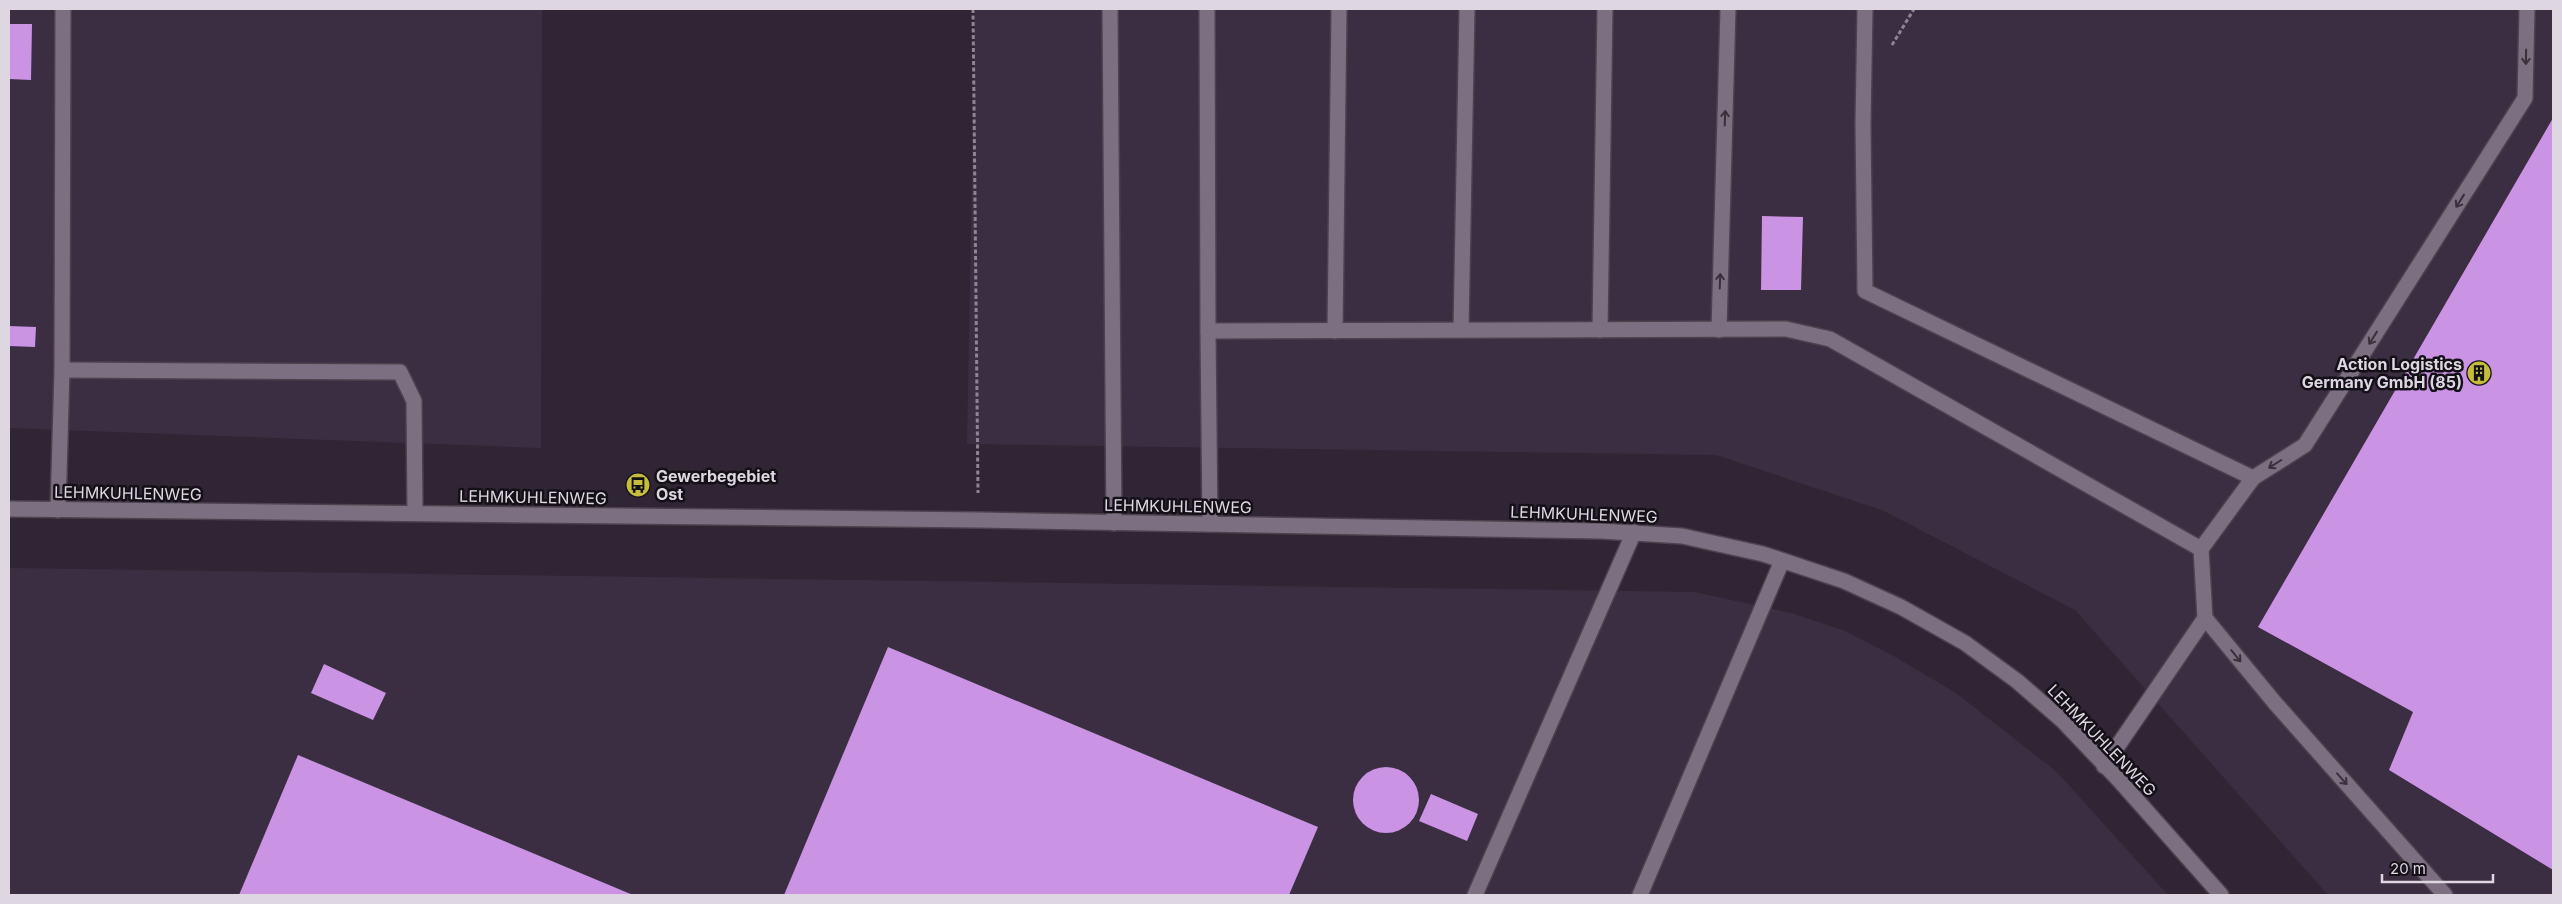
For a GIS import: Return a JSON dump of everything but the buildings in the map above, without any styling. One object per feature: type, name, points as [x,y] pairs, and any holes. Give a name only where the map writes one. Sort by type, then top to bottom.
[{"type":"street","points":[[58,510],[62,370],[63,9]]},
{"type":"street","points":[[1110,9],[1114,523]]},
{"type":"street","points":[[1207,9],[1210,524]]},
{"type":"street","points":[[1335,330],[1338,9]]},
{"type":"street","points":[[1461,330],[1467,9]]},
{"type":"street","points":[[1600,330],[1605,9]]},
{"type":"street","points":[[1719,330],[1728,9]]},
{"type":"street","points":[[1865,9],[1863,124],[1865,291],[2137,424],[2253,478]]},
{"type":"street","points":[[2445,895],[2275,703],[2205,618],[2201,549],[2253,478],[2305,445],[2525,98],[2526,9]]},
{"type":"street","points":[[1208,331],[1786,329],[1830,339],[2201,549]]},
{"type":"street","points":[[62,370],[400,372],[414,401],[415,513]]},
{"type":"street","name":"LEHMKUHLENWEG","points":[[9,509],[979,520],[1634,532],[1682,536],[1782,561],[1844,581],[1901,607],[1964,643],[2017,680],[2063,721],[2119,780],[2221,895]]},
{"type":"street","points":[[1476,895],[1634,532]]},
{"type":"street","points":[[1640,895],[1782,561]]},
{"type":"street","points":[[2104,766],[2205,618]]},
{"type":"path","points":[[973,9],[979,520]]},
{"type":"shaded area","points":[[9,9],[542,9],[541,448],[9,428]]},
{"type":"shaded area","points":[[975,9],[2553,9],[2553,895],[2328,895],[2075,610],[1884,511],[1716,455],[967,444]]},
{"type":"shaded area","points":[[9,568],[1694,592],[1791,613],[1843,630],[1892,655],[1956,693],[2057,772],[2168,895],[9,895]]},
{"type":"place","name":"Action Logistics Germany GmbH (85)","points":[[2479,373]]},
{"type":"place","name":"Gewerbegebiet Ost","points":[[638,485]]}]
